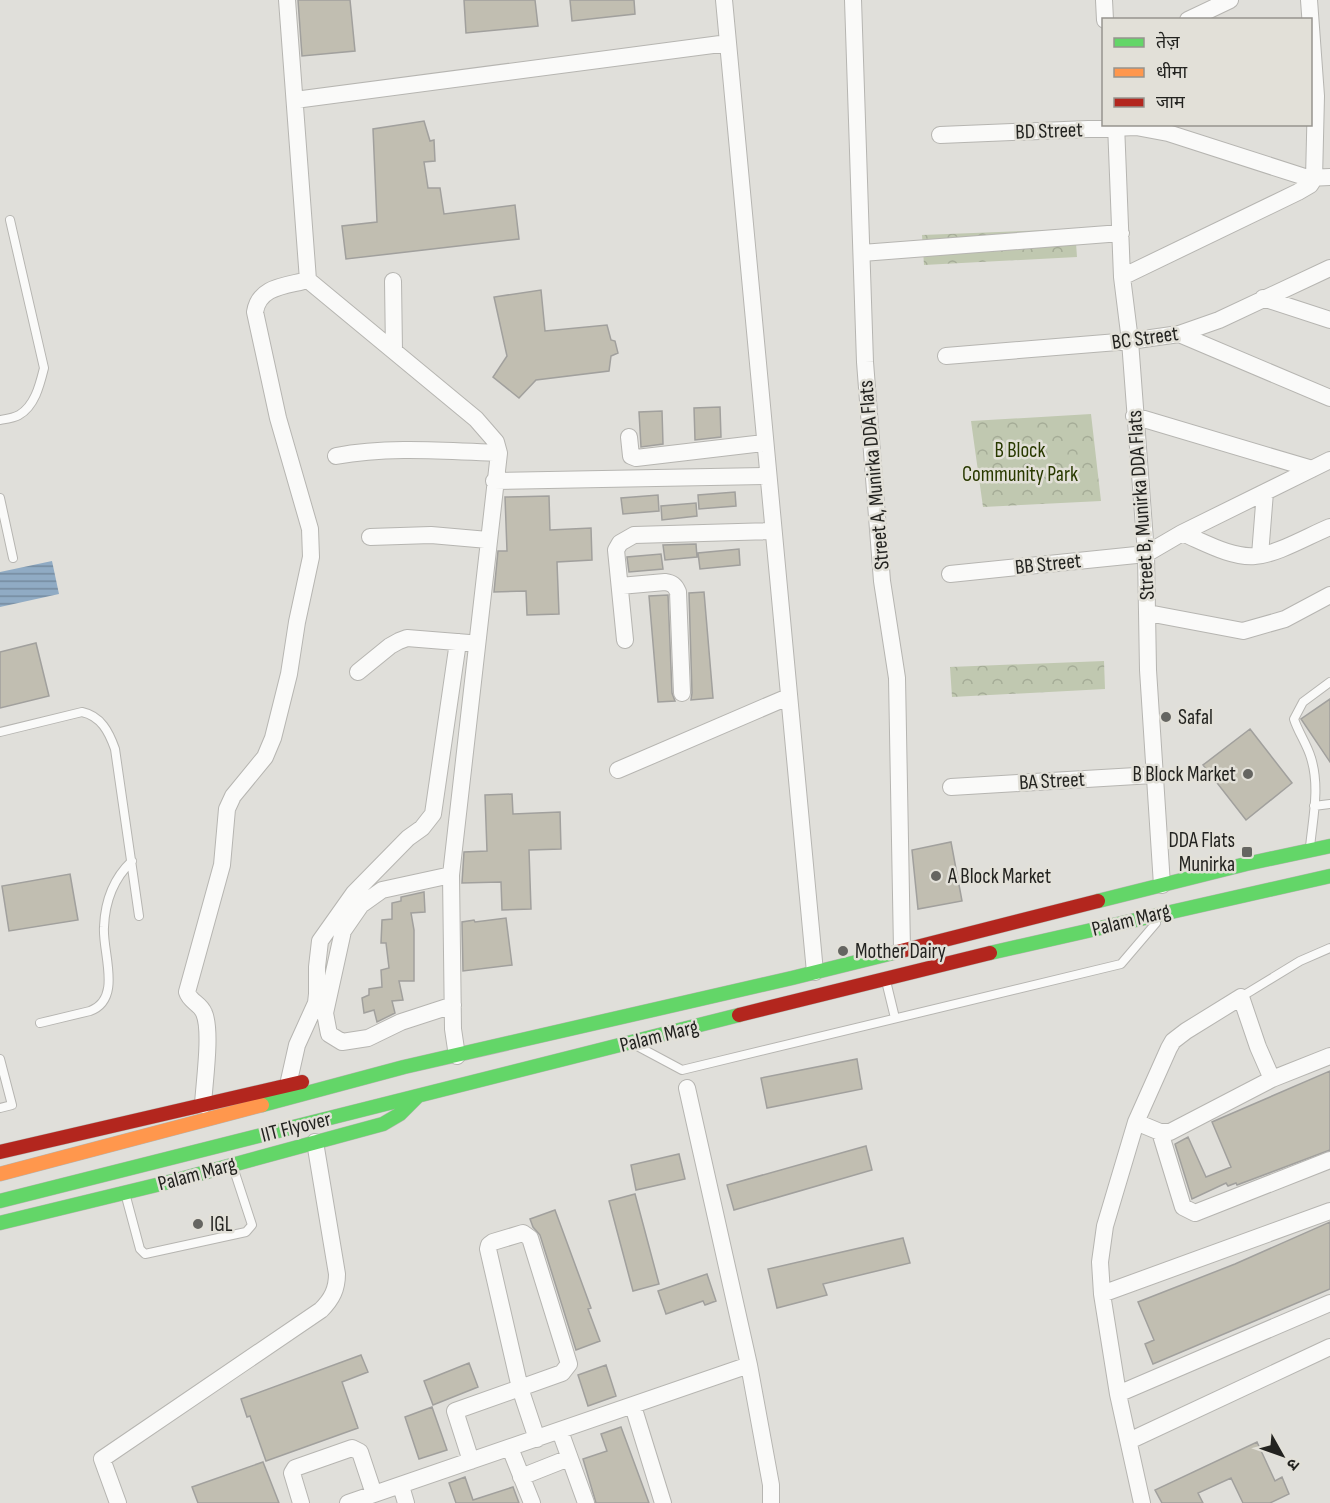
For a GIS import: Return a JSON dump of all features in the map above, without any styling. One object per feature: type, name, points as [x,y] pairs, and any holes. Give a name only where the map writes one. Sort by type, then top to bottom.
[{"type":"main road","name":"Palam Marg","points":[[0,1152],[370,1066],[404,1067],[457,1056],[814,972],[1246,864],[1330,846]]},
{"type":"main road","name":"Palam Marg","points":[[0,1223],[125,1193],[383,1124],[400,1114],[417,1097],[1167,911],[1330,876]]},
{"type":"main road","name":"IIT Flyover","points":[[0,1174],[404,1067]]},
{"type":"main road","name":"IIT Flyover","points":[[0,1202],[417,1097]]},
{"type":"street","points":[[287,0],[308,280],[489,432],[496,442],[499,453],[494,481],[451,875],[453,1029],[457,1056]]},
{"type":"street","points":[[724,0],[814,972]]},
{"type":"street","name":"Street A, Munirka DDA Flats","points":[[853,0],[865,362],[882,580],[897,678],[902,949]]},
{"type":"street","points":[[1104,0],[1105,18]]},
{"type":"street","points":[[1198,17],[1230,0]]},
{"type":"street","points":[[1309,0],[1310,18]]},
{"type":"street","points":[[295,100],[728,43]]},
{"type":"street","points":[[1122,277],[1298,192],[1322,178],[1312,71]]},
{"type":"street","name":"BD Street","points":[[940,135],[1116,126],[1136,127],[1168,133],[1299,176],[1322,178]]},
{"type":"street","name":"Street B, Munirka DDA Flats","points":[[1116,126],[1122,277],[1130,341],[1146,554],[1153,775],[1162,885]]},
{"type":"street","points":[[862,253],[1120,232]]},
{"type":"street","name":"BC Street","points":[[946,356],[1130,341],[1179,334],[1219,320],[1330,268]]},
{"type":"street","points":[[203,1105],[207,1026],[203,1010],[189,999],[186,992],[222,866],[227,809],[233,796],[265,757],[273,738],[290,674],[297,622],[311,557],[310,529],[278,418],[255,312],[257,301],[264,294],[308,280]]},
{"type":"street","points":[[393,281],[394,351]]},
{"type":"street","points":[[1263,298],[1330,320]]},
{"type":"street","points":[[1179,334],[1330,398]]},
{"type":"street","points":[[1134,416],[1311,469]]},
{"type":"street","points":[[629,437],[631,456],[636,458],[764,443]]},
{"type":"street","points":[[336,456],[356,452],[401,451],[499,453]]},
{"type":"street","points":[[1146,554],[1182,533],[1330,460]]},
{"type":"street","points":[[494,481],[768,476]]},
{"type":"street","points":[[1260,555],[1265,492]]},
{"type":"street","points":[[1182,533],[1233,553],[1253,556],[1330,527]]},
{"type":"street","points":[[625,640],[616,550],[627,537],[772,531]]},
{"type":"street","points":[[370,537],[431,535],[488,540]]},
{"type":"street","name":"BB Street","points":[[950,574],[1146,554]]},
{"type":"street","points":[[620,586],[665,582],[676,587],[682,693]]},
{"type":"street","points":[[1148,613],[1243,631],[1285,619],[1330,595]]},
{"type":"street","points":[[358,672],[399,640],[407,638],[477,643]]},
{"type":"street","points":[[288,1085],[297,1045],[315,1003],[318,948],[321,941],[354,893],[408,838],[422,828],[433,814],[458,642]]},
{"type":"street","points":[[618,770],[788,697]]},
{"type":"street","name":"BA Street","points":[[951,787],[1153,775]]},
{"type":"street","points":[[451,875],[382,890],[361,905],[344,931],[325,1013],[329,1034],[342,1042],[368,1038],[401,1022],[453,1005]]},
{"type":"street","points":[[1142,1503],[1118,1394],[1102,1294],[1100,1262],[1105,1226],[1136,1122],[1173,1041],[1186,1030],[1241,997],[1272,1079]]},
{"type":"street","points":[[1136,1122],[1160,1132],[1170,1132],[1272,1079],[1330,1056]]},
{"type":"street","points":[[687,1088],[749,1365],[771,1485],[771,1503]]},
{"type":"street","points":[[1160,1132],[1183,1207],[1195,1213],[1330,1160]]},
{"type":"street","points":[[118,1503],[102,1459],[321,1310],[331,1299],[337,1282],[337,1274],[315,1142]]},
{"type":"street","points":[[1102,1294],[1330,1211]]},
{"type":"street","points":[[471,1461],[455,1411],[520,1388],[562,1373],[569,1364],[530,1238],[523,1233],[493,1242],[488,1247],[520,1388],[537,1439]]},
{"type":"street","points":[[1118,1394],[1330,1302]]},
{"type":"street","points":[[1129,1441],[1330,1347]]},
{"type":"street","points":[[348,1503],[749,1365]]},
{"type":"street","points":[[633,1406],[663,1503]]},
{"type":"street","points":[[560,1431],[586,1503]]},
{"type":"street","points":[[301,1503],[292,1473],[295,1468],[352,1448],[360,1452],[374,1494]]},
{"type":"street","points":[[510,1448],[532,1503]]},
{"type":"street","points":[[522,1477],[569,1458]]},
{"type":"street","points":[[401,1486],[406,1503]]},
{"type":"lane","points":[[0,420],[18,416],[27,408],[39,388],[44,368],[10,220]]},
{"type":"lane","points":[[0,498],[13,558]]},
{"type":"lane","points":[[1309,850],[1316,790],[1315,773],[1310,755],[1299,735],[1294,719],[1303,702],[1330,682]]},
{"type":"lane","points":[[0,732],[82,712],[92,714],[101,722],[115,749],[140,916]]},
{"type":"lane","points":[[1314,806],[1330,804]]},
{"type":"lane","points":[[40,1023],[90,1011],[98,1008],[105,1000],[108,982],[104,919],[114,881],[132,861]]},
{"type":"lane","points":[[631,1043],[682,1070],[1121,964],[1167,911]]},
{"type":"lane","points":[[1241,997],[1300,961],[1330,948]]},
{"type":"lane","points":[[885,980],[895,1018]]},
{"type":"lane","points":[[0,1059],[12,1105],[0,1108]]},
{"type":"lane","points":[[125,1193],[140,1250],[145,1254],[246,1232],[252,1225],[233,1165]]},
{"type":"green space","points":[[1075,229],[1077,257],[924,265],[922,235]]},
{"type":"green space","name":"B Block Community Park","points":[[1091,414],[1101,501],[983,507],[971,421]]},
{"type":"green space","points":[[1104,661],[1105,689],[952,697],[950,667]]},
{"type":"water","points":[[52,561],[59,594],[0,607],[0,572]]},
{"type":"building","points":[[298,0],[350,0],[355,51],[302,56]]},
{"type":"building","points":[[464,0],[535,0],[538,26],[466,33]]},
{"type":"building","points":[[570,0],[634,0],[635,14],[572,21]]},
{"type":"building","points":[[424,121],[430,141],[434,140],[435,161],[424,162],[428,188],[440,188],[444,214],[515,205],[519,239],[346,259],[342,226],[377,222],[373,129]]},
{"type":"building","points":[[541,290],[545,331],[607,325],[618,353],[611,356],[609,371],[536,380],[519,398],[493,377],[507,356],[494,297]]},
{"type":"building","points":[[720,407],[721,437],[695,440],[694,408]]},
{"type":"building","points":[[662,411],[663,444],[641,447],[639,412]]},
{"type":"building","points":[[735,492],[736,506],[699,509],[698,495]]},
{"type":"building","points":[[658,495],[659,511],[623,514],[621,498]]},
{"type":"building","points":[[549,496],[550,530],[591,528],[592,560],[557,562],[559,614],[527,615],[526,591],[494,592],[498,551],[507,551],[505,497]]},
{"type":"building","points":[[696,503],[697,516],[662,520],[661,506]]},
{"type":"building","points":[[696,544],[697,557],[665,560],[663,545]]},
{"type":"building","points":[[739,549],[740,565],[700,569],[698,553]]},
{"type":"building","points":[[661,554],[663,569],[629,572],[627,557]]},
{"type":"building","points":[[704,592],[713,698],[691,700],[689,593]]},
{"type":"building","points":[[668,595],[672,693],[675,701],[658,702],[649,596]]},
{"type":"building","points":[[36,643],[49,696],[0,708],[0,652]]},
{"type":"building","points":[[1330,699],[1330,762],[1301,719]]},
{"type":"building","name":"B Block Market","points":[[1250,729],[1292,783],[1246,820],[1203,765]]},
{"type":"building","points":[[512,794],[513,814],[560,812],[561,849],[529,850],[531,909],[502,910],[501,882],[462,883],[464,852],[487,851],[485,795]]},
{"type":"building","name":"A Block Market","points":[[951,842],[962,901],[918,909],[912,850]]},
{"type":"building","points":[[70,874],[78,920],[9,931],[2,886]]},
{"type":"building","points":[[424,892],[425,912],[411,913],[414,930],[414,981],[399,981],[403,1000],[392,1001],[395,1013],[377,1022],[374,1010],[364,1013],[362,998],[369,995],[369,989],[382,987],[381,970],[389,968],[386,943],[381,943],[382,920],[392,919],[392,903],[401,901],[401,897]]},
{"type":"building","points":[[506,918],[512,965],[463,971],[462,922]]},
{"type":"building","points":[[857,1059],[862,1089],[767,1108],[761,1078]]},
{"type":"building","points":[[1330,1071],[1330,1150],[1237,1185],[1236,1183],[1228,1186],[1226,1183],[1192,1199],[1175,1144],[1188,1137],[1206,1177],[1231,1167],[1212,1122]]},
{"type":"building","points":[[866,1146],[872,1170],[734,1210],[727,1185]]},
{"type":"building","points":[[679,1154],[685,1179],[636,1190],[631,1165]]},
{"type":"building","points":[[635,1194],[659,1284],[633,1291],[609,1201]]},
{"type":"building","points":[[555,1210],[591,1308],[588,1309],[600,1341],[576,1350],[540,1235],[530,1219]]},
{"type":"building","points":[[1330,1222],[1330,1289],[1153,1364],[1145,1344],[1154,1340],[1138,1302],[1235,1264]]},
{"type":"building","points":[[903,1238],[910,1263],[823,1284],[827,1295],[777,1308],[768,1269]]},
{"type":"building","points":[[707,1274],[716,1301],[705,1305],[703,1301],[666,1314],[658,1291]]},
{"type":"building","points":[[361,1355],[368,1372],[342,1382],[358,1428],[266,1461],[250,1416],[247,1417],[241,1399]]},
{"type":"building","points":[[469,1363],[478,1387],[433,1405],[424,1381]]},
{"type":"building","points":[[606,1365],[616,1396],[588,1406],[578,1375]]},
{"type":"building","points":[[432,1407],[447,1450],[419,1459],[405,1417]]},
{"type":"building","points":[[621,1427],[649,1503],[596,1503],[583,1459],[607,1451],[601,1434]]},
{"type":"building","points":[[1257,1442],[1275,1481],[1282,1477],[1289,1494],[1270,1503],[1243,1503],[1231,1478],[1198,1493],[1203,1503],[1162,1503],[1155,1490]]},
{"type":"building","points":[[263,1462],[279,1503],[198,1503],[192,1487]]},
{"type":"building","points":[[465,1477],[473,1500],[513,1487],[519,1503],[456,1503],[449,1483]]},
{"type":"traffic: fast","points":[[1098,901],[1246,864],[1330,846]]},
{"type":"traffic: fast","points":[[990,953],[1330,876]]},
{"type":"traffic: fast","points":[[262,1105],[404,1067],[897,952]]},
{"type":"traffic: fast","points":[[0,1201],[739,1015]]},
{"type":"traffic: fast","points":[[0,1223],[177,1180],[383,1124],[400,1114],[417,1097]]},
{"type":"traffic: slow","points":[[0,1174],[262,1105]]},
{"type":"traffic: jam","points":[[897,952],[1098,901]]},
{"type":"traffic: jam","points":[[739,1015],[990,953]]},
{"type":"traffic: jam","points":[[0,1152],[302,1082]]},
{"type":"place","name":"Safal","points":[[1166,717]]},
{"type":"place","name":"B Block Market","points":[[1248,774]]},
{"type":"place","name":"DDA Flats Munirka","points":[[1247,852]]},
{"type":"place","name":"A Block Market","points":[[936,876]]},
{"type":"place","name":"Mother Dairy","points":[[843,951]]},
{"type":"place","name":"IGL","points":[[198,1224]]}]
